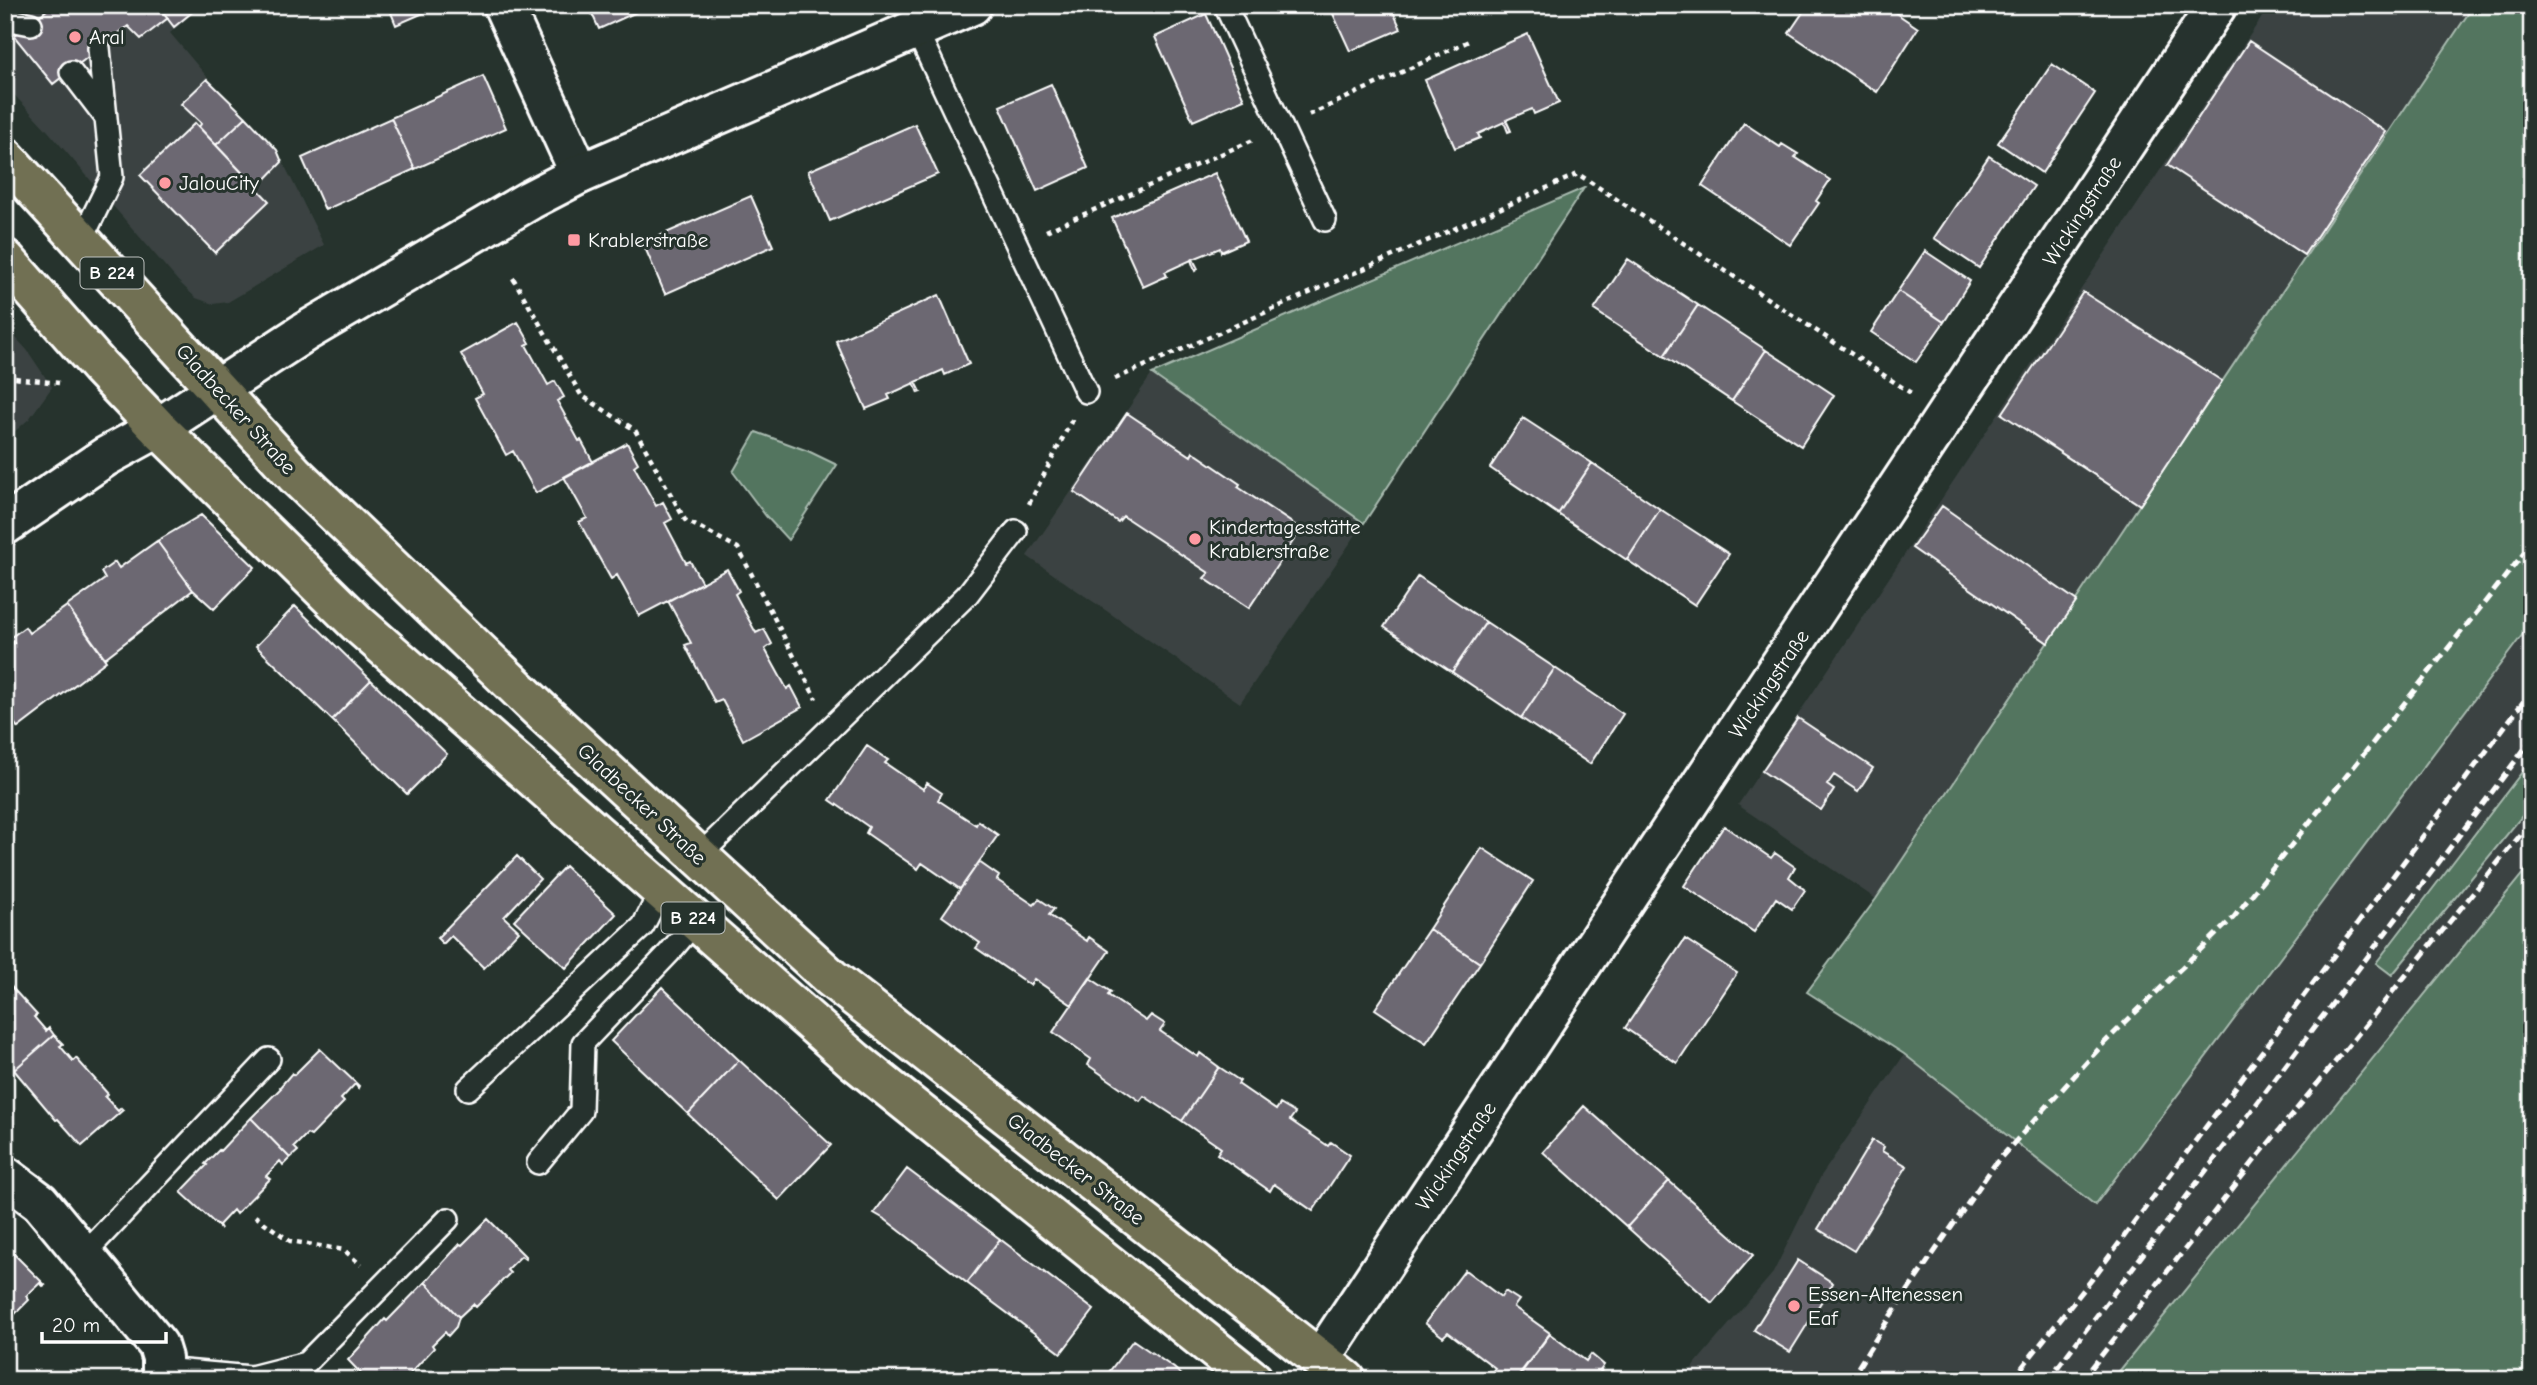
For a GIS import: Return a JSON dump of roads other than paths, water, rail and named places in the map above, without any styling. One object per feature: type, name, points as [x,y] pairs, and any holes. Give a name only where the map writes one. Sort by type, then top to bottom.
[{"type":"main road","name":"Gladbecker Straße","points":[[5,156],[307,487],[538,709],[831,978],[1333,1370]]},
{"type":"main road","name":"B 224","points":[[5,259],[99,366],[158,428],[357,623],[855,1061],[1253,1380]]},
{"type":"street","points":[[503,5],[580,174]]},
{"type":"street","points":[[5,525],[105,457],[158,428],[361,299],[519,206],[580,174],[972,5]]},
{"type":"street","name":"Wickingstraße","points":[[1333,1370],[1947,416],[2217,5]]},
{"type":"street","points":[[8,1183],[40,1202],[158,1345],[162,1369]]},
{"type":"lane","points":[[5,10],[12,5]]},
{"type":"lane","points":[[1225,5],[1325,220]]},
{"type":"lane","points":[[5,19],[31,24]]},
{"type":"lane","points":[[916,29],[1086,392]]},
{"type":"lane","points":[[82,239],[112,177],[99,48]]},
{"type":"lane","points":[[71,72],[106,118]]},
{"type":"lane","points":[[699,856],[967,594],[1016,531]]},
{"type":"lane","points":[[468,1089],[643,926],[662,890]]},
{"type":"lane","points":[[538,1163],[581,1111],[583,1044],[696,921]]},
{"type":"lane","points":[[83,1255],[269,1059]]},
{"type":"lane","points":[[162,1369],[251,1377],[306,1363],[448,1219]]},
{"type":"railway","points":[[1850,1380],[1889,1318],[1995,1164],[2104,1043],[2234,917],[2532,543]]},
{"type":"railway","points":[[2012,1380],[2096,1274],[2532,690]]},
{"type":"railway","points":[[2048,1380],[2532,739]]},
{"type":"railway","points":[[2082,1380],[2255,1160],[2532,821]]},
{"type":"place","name":"Aral","points":[[75,37]]},
{"type":"place","name":"JalouCity","points":[[165,183]]},
{"type":"place","name":"Krablerstraße","points":[[574,240]]},
{"type":"place","name":"Kindertagesstätte Krablerstraße","points":[[1195,539]]},
{"type":"place","name":"Essen-Altenessen Eaf","points":[[1794,1306]]}]
